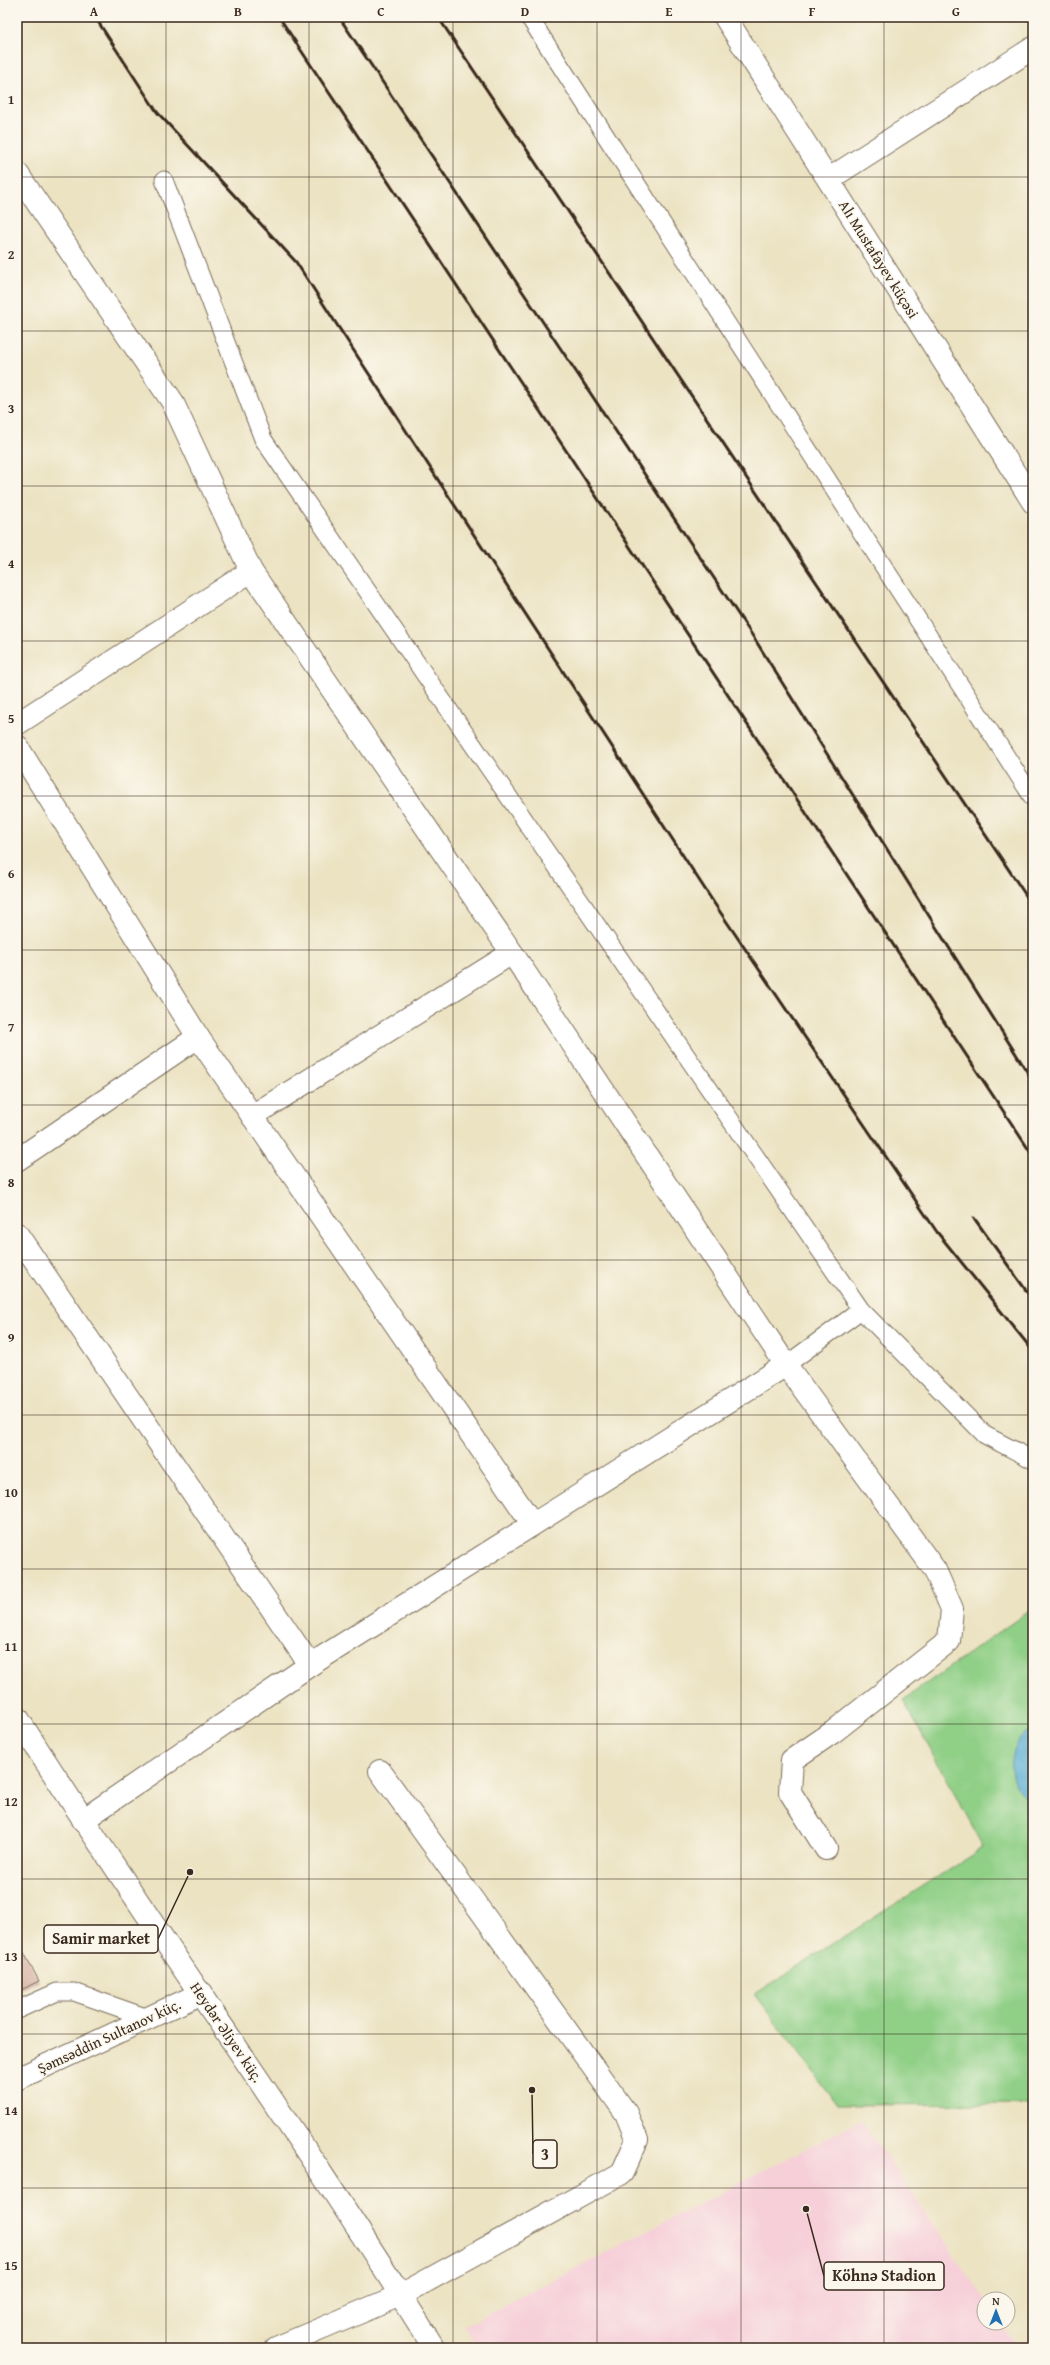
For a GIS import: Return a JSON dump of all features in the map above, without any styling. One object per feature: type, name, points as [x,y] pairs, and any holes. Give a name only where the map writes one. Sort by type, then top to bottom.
[{"type":"street","name":"Alı Mustafayev küçəsi","points":[[726,17],[1033,502]]},
{"type":"street","points":[[828,179],[1033,48]]},
{"type":"street","points":[[17,173],[172,401],[252,571],[512,953],[786,1365],[935,1570],[952,1609],[949,1641],[833,1732],[792,1760],[790,1792],[826,1849]]},
{"type":"street","points":[[17,724],[252,571]]},
{"type":"street","points":[[17,746],[198,1037],[532,1523]]},
{"type":"street","points":[[252,1116],[512,953]]},
{"type":"street","points":[[17,1160],[198,1037]]},
{"type":"street","points":[[17,1234],[310,1665]]},
{"type":"street","points":[[82,1820],[310,1665],[532,1523],[786,1365]]},
{"type":"street","name":"Heydər Əliyev küç.","points":[[17,1717],[82,1820],[202,1993],[402,2295],[434,2348]]},
{"type":"street","points":[[276,2348],[402,2295],[622,2173],[637,2140],[626,2113],[380,1771]]},
{"type":"street","name":"Şəmsəddin Sultanov küç.","points":[[17,2079],[202,1993]]},
{"type":"lane","points":[[529,17],[1033,798]]},
{"type":"lane","points":[[164,180],[263,439],[861,1310],[985,1435],[1033,1460]]},
{"type":"lane","points":[[786,1365],[861,1310]]},
{"type":"lane","points":[[17,2010],[57,1992],[74,1992],[148,2018]]},
{"type":"shaded area","points":[[861,2120],[979,2291],[976,2291],[976,2331],[1007,2331],[1019,2348],[478,2348],[463,2327]]},
{"type":"green space","points":[[1033,1608],[1033,2104],[837,2105],[755,1994],[984,1847],[903,1700]]},
{"type":"water","points":[[1033,1728],[1033,1803],[1019,1791],[1015,1783],[1012,1774],[1012,1756],[1019,1740]]},
{"type":"building","points":[[17,1940],[39,1981],[17,1992]]},
{"type":"railway","points":[[95,17],[157,112],[296,262],[714,903],[937,1232],[1033,1351]]},
{"type":"railway","points":[[279,17],[1033,1156]]},
{"type":"railway","points":[[339,17],[754,638],[1033,1081]]},
{"type":"railway","points":[[438,17],[1033,906]]},
{"type":"railway","points":[[974,1218],[1033,1300]]},
{"type":"place","name":"Samir market","points":[[190,1872]]},
{"type":"place","name":"3","points":[[532,2090]]},
{"type":"place","name":"Köhnə Stadion","points":[[806,2209]]}]
